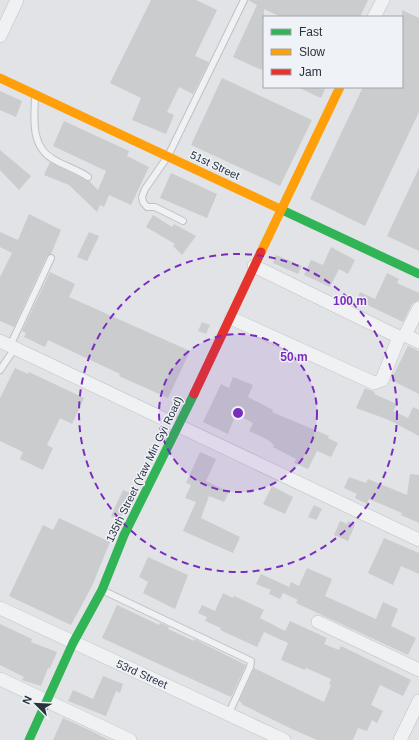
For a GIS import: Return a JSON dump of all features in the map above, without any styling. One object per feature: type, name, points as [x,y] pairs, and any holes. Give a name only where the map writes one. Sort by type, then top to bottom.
[{"type":"street","points":[[0,36],[17,0]]},
{"type":"street","points":[[375,16],[383,0]]},
{"type":"street","name":"51st Street","points":[[0,78],[419,274]]},
{"type":"street","name":"135th Street (Yaw Min Gyi Road)","points":[[30,740],[73,643],[102,590],[124,535],[231,318],[254,266],[340,88]]},
{"type":"street","points":[[254,266],[402,336],[419,342]]},
{"type":"street","points":[[231,318],[374,383],[382,380],[402,336],[419,308]]},
{"type":"street","points":[[8,345],[178,424],[419,540]]},
{"type":"street","name":"53rd Street","points":[[0,608],[284,740]]},
{"type":"street","points":[[318,622],[419,670]]},
{"type":"street","points":[[0,678],[130,740]]},
{"type":"street","points":[[400,740],[419,701]]},
{"type":"lane","points":[[183,221],[155,207],[147,208],[142,197],[145,189],[168,156],[244,0]]},
{"type":"lane","points":[[36,95],[34,119],[38,143],[41,150],[53,160],[80,171],[88,177]]},
{"type":"lane","points":[[0,370],[8,345],[51,258]]},
{"type":"lane","points":[[102,590],[251,661],[250,667],[228,714]]},
{"type":"building","points":[[151,0],[196,0],[217,10],[195,56],[209,62],[193,94],[179,87],[167,112],[174,115],[166,134],[132,120],[141,98],[110,83]]},
{"type":"building","points":[[248,0],[368,0],[360,16],[279,16],[264,9],[263,71],[233,57],[257,5]]},
{"type":"building","points":[[402,10],[419,18],[419,112],[365,226],[310,199],[363,88],[403,88]]},
{"type":"building","points":[[222,78],[312,120],[280,186],[191,145]]},
{"type":"building","points":[[299,88],[326,88],[321,98]]},
{"type":"building","points":[[0,91],[22,101],[16,117],[0,110]]},
{"type":"building","points":[[64,121],[129,151],[127,156],[149,167],[131,205],[109,195],[104,207],[100,205],[97,212],[69,185],[44,175],[50,162],[89,181],[98,190],[106,171],[53,146]]},
{"type":"building","points":[[0,150],[31,176],[19,190],[0,170]]},
{"type":"building","points":[[419,168],[419,251],[387,236]]},
{"type":"building","points":[[171,173],[217,194],[207,218],[160,198]]},
{"type":"building","points":[[29,214],[61,230],[51,254],[47,256],[14,327],[0,321],[0,277],[12,253],[0,247],[0,232],[18,240]]},
{"type":"building","points":[[153,215],[172,227],[174,224],[196,236],[182,255],[173,246],[175,244],[146,227]]},
{"type":"building","points":[[89,232],[99,236],[87,261],[77,257]]},
{"type":"building","points":[[331,247],[355,260],[348,274],[339,269],[330,287],[304,275],[311,260],[323,265]]},
{"type":"building","points":[[276,255],[302,266],[298,274],[273,263]]},
{"type":"building","points":[[50,272],[75,284],[69,297],[190,351],[168,398],[119,376],[120,374],[48,340],[45,347],[24,337],[26,333],[22,331]]},
{"type":"building","points":[[387,273],[399,279],[397,283],[419,293],[419,300],[412,304],[403,322],[357,300],[360,292],[375,299]]},
{"type":"building","points":[[202,322],[210,325],[206,334],[198,331]]},
{"type":"building","points":[[408,346],[419,351],[419,394],[391,380]]},
{"type":"building","points":[[15,368],[28,374],[29,372],[84,398],[72,424],[60,418],[47,445],[53,448],[43,470],[20,459],[23,452],[0,441],[0,398]]},
{"type":"building","points":[[233,377],[253,385],[248,397],[273,410],[272,412],[329,436],[328,438],[338,443],[331,457],[317,451],[308,469],[294,463],[296,459],[273,447],[274,445],[268,440],[249,431],[253,423],[236,414],[228,434],[203,422],[221,384],[229,388]]},
{"type":"building","points":[[365,388],[375,392],[374,394],[397,404],[393,411],[408,418],[413,407],[419,410],[419,436],[389,420],[356,408]]},
{"type":"building","points":[[200,452],[216,459],[206,481],[229,492],[224,502],[209,496],[201,518],[240,537],[233,553],[183,531],[196,502],[185,498],[191,485],[186,483]]},
{"type":"building","points":[[410,474],[419,475],[419,523],[401,515],[402,513],[369,499],[367,504],[355,498],[357,494],[344,488],[349,477],[366,483],[368,479],[407,495]]},
{"type":"building","points":[[272,486],[293,497],[285,514],[263,504]]},
{"type":"building","points":[[123,490],[133,494],[120,520],[111,516]]},
{"type":"building","points":[[314,505],[322,509],[316,520],[308,517]]},
{"type":"building","points":[[59,518],[110,542],[92,586],[71,625],[9,596],[43,525],[53,530]]},
{"type":"building","points":[[340,521],[347,524],[348,521],[355,525],[348,541],[334,535]]},
{"type":"building","points":[[384,538],[419,553],[419,574],[401,566],[393,585],[368,573]]},
{"type":"building","points":[[148,557],[188,575],[175,609],[143,593],[148,582],[139,577]]},
{"type":"building","points":[[307,568],[332,579],[325,596],[376,619],[383,602],[398,609],[391,626],[416,638],[408,655],[296,603],[298,600],[283,593],[280,599],[269,594],[271,590],[256,584],[261,574],[289,587],[291,582],[299,586]]},
{"type":"building","points":[[223,593],[233,598],[234,596],[264,610],[260,618],[285,631],[290,621],[327,638],[324,644],[339,650],[341,646],[411,680],[403,696],[380,685],[371,705],[383,711],[377,723],[372,720],[367,731],[358,728],[353,740],[317,740],[241,704],[242,703],[239,701],[254,668],[324,702],[331,685],[329,684],[331,679],[306,668],[305,670],[281,660],[288,643],[264,632],[257,647],[220,630],[221,628],[205,621],[207,617],[198,613],[202,605],[215,611]]},
{"type":"building","points":[[117,605],[159,625],[160,623],[169,627],[168,629],[194,641],[194,639],[246,665],[231,697],[102,638]]},
{"type":"building","points":[[0,624],[32,639],[31,642],[57,652],[50,668],[48,668],[41,686],[22,680],[24,677],[0,665]]},
{"type":"building","points":[[103,676],[123,684],[120,693],[116,691],[106,716],[68,701],[73,690],[93,699]]},
{"type":"building","points":[[63,718],[87,729],[109,740],[53,740]]},
{"type":"traffic: fast","points":[[280,209],[419,274]]},
{"type":"traffic: fast","points":[[29,740],[73,643],[102,590],[124,535],[194,394]]},
{"type":"traffic: slow","points":[[0,78],[280,209]]},
{"type":"traffic: slow","points":[[261,252],[340,88]]},
{"type":"traffic: jam","points":[[194,394],[261,252]]}]
